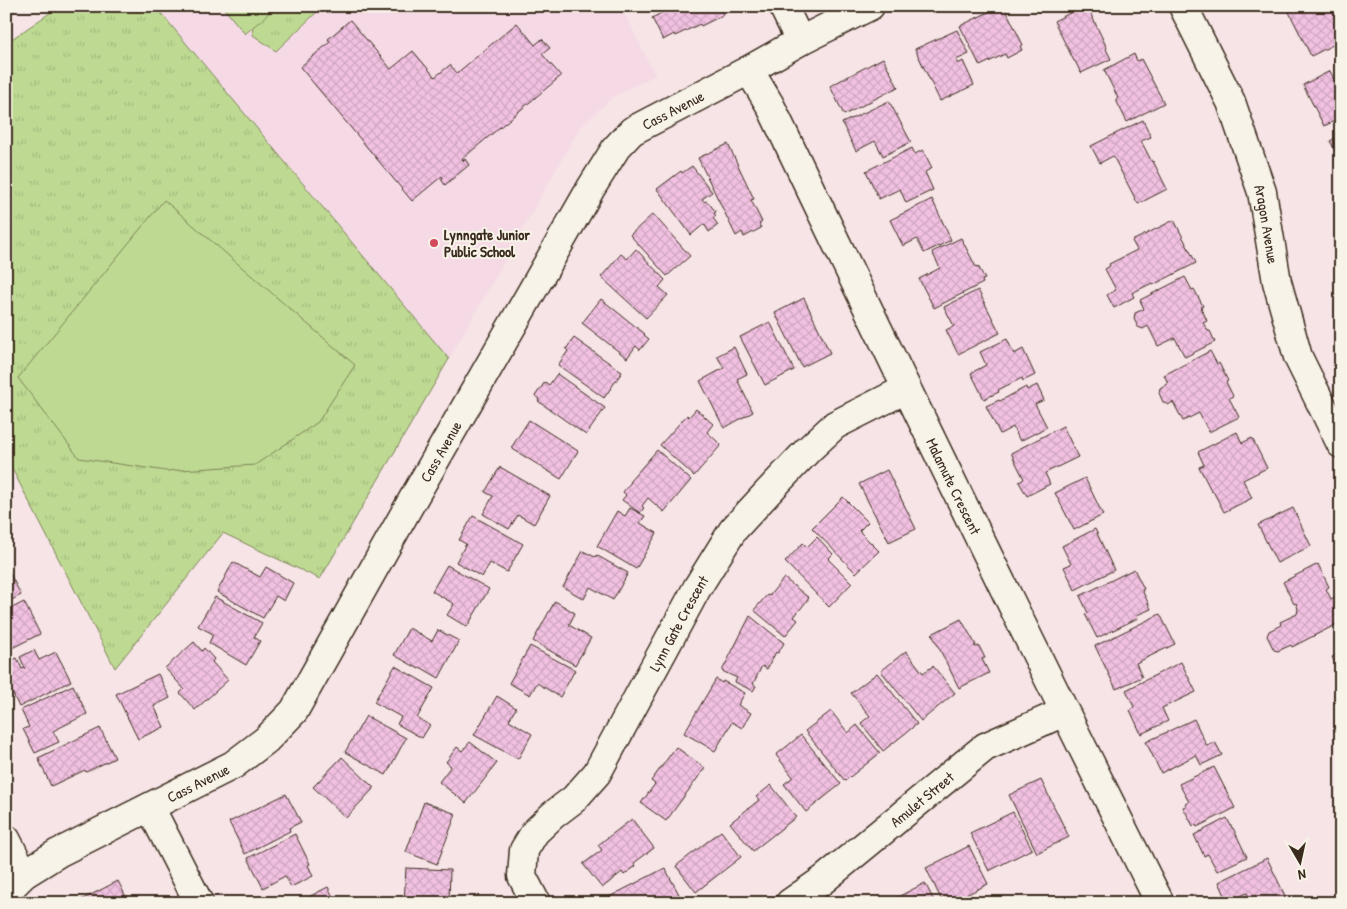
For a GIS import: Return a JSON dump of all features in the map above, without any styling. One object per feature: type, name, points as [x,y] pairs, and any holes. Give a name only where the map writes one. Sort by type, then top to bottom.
[{"type":"street","points":[[783,6],[800,41]]},
{"type":"street","name":"Cass Avenue","points":[[15,883],[58,853],[233,765],[266,740],[294,711],[590,188],[616,148],[632,131],[800,41],[870,6]]},
{"type":"street","name":"Aragon Avenue","points":[[1183,6],[1231,102],[1262,192],[1277,282],[1298,357],[1341,444]]},
{"type":"street","name":"Malamute Crescent","points":[[749,70],[770,105],[906,389],[1160,903]]},
{"type":"street","name":"Lynn Gate Crescent","points":[[536,903],[522,876],[524,850],[535,832],[574,799],[597,773],[697,588],[733,530],[782,477],[835,425],[906,389]]},
{"type":"street","name":"Amulet Street","points":[[790,903],[823,880],[986,747],[1064,712]]},
{"type":"street","points":[[150,808],[199,903]]},
{"type":"street","points":[[6,839],[15,883]]},
{"type":"shaded area","name":"Lynngate Junior Public School","points":[[155,6],[621,6],[655,75],[613,97],[580,127],[449,359]]},
{"type":"green space","points":[[60,6],[155,6],[449,359],[320,579],[223,533],[115,668],[6,457],[6,43]]},
{"type":"green space","points":[[222,6],[277,6],[245,34]]},
{"type":"green space","points":[[250,6],[315,6],[319,10],[276,51],[253,35]]},
{"type":"green space","points":[[164,200],[355,365],[318,422],[255,465],[166,471],[79,458],[18,378]]},
{"type":"building","points":[[6,6],[15,6],[12,13],[6,10]]},
{"type":"building","points":[[670,6],[719,6],[723,15],[701,26],[700,24],[663,40],[652,18]]},
{"type":"building","points":[[1004,6],[1023,45],[1020,46],[1022,50],[1007,58],[1005,54],[980,66],[960,26]]},
{"type":"building","points":[[1051,6],[1066,6],[1054,12]]},
{"type":"building","points":[[1087,6],[1111,59],[1081,73],[1054,21]]},
{"type":"building","points":[[1286,6],[1336,6],[1341,16],[1341,41],[1311,56]]},
{"type":"building","points":[[350,20],[391,69],[413,51],[435,77],[450,65],[457,73],[517,23],[535,45],[542,39],[550,48],[542,54],[561,76],[462,159],[464,161],[465,159],[469,165],[445,185],[441,179],[443,178],[442,176],[412,201],[300,67],[330,42],[328,39]]},
{"type":"building","points":[[957,30],[969,54],[956,60],[958,64],[963,61],[974,85],[940,101],[915,49]]},
{"type":"building","points":[[1134,54],[1137,61],[1141,59],[1164,103],[1127,122],[1104,70]]},
{"type":"building","points":[[883,58],[898,87],[844,115],[830,86]]},
{"type":"building","points":[[1330,71],[1341,93],[1341,118],[1324,126],[1303,85]]},
{"type":"building","points":[[889,101],[911,142],[883,156],[875,141],[856,151],[842,123]]},
{"type":"building","points":[[1143,120],[1151,137],[1141,141],[1167,189],[1138,204],[1113,156],[1100,163],[1091,146]]},
{"type":"building","points":[[1341,135],[1341,161],[1330,141]]},
{"type":"building","points":[[728,144],[754,199],[751,200],[762,222],[759,224],[761,228],[744,237],[742,232],[736,236],[698,158]]},
{"type":"building","points":[[912,148],[915,154],[923,150],[932,168],[925,172],[933,190],[906,203],[900,189],[879,199],[866,171]]},
{"type":"building","points":[[692,166],[712,192],[702,199],[705,202],[707,201],[716,212],[714,213],[716,216],[713,218],[718,225],[709,232],[704,224],[691,235],[657,189],[681,171],[682,173]]},
{"type":"building","points":[[932,199],[951,240],[924,253],[917,239],[903,246],[890,220]]},
{"type":"building","points":[[653,214],[690,256],[667,276],[630,235]]},
{"type":"building","points":[[1174,220],[1196,263],[1153,285],[1152,283],[1132,293],[1134,297],[1114,308],[1107,295],[1116,290],[1105,269],[1110,266],[1109,264],[1137,250],[1132,241]]},
{"type":"building","points":[[961,238],[976,267],[978,266],[985,279],[982,280],[983,283],[934,308],[919,279],[940,268],[932,252]]},
{"type":"building","points":[[636,249],[665,280],[659,287],[668,295],[646,318],[601,277],[621,254],[627,259]]},
{"type":"building","points":[[1185,277],[1203,306],[1201,307],[1207,321],[1203,323],[1208,331],[1210,331],[1215,342],[1185,357],[1175,338],[1158,346],[1148,326],[1143,329],[1138,327],[1134,319],[1135,313],[1144,309],[1140,300]]},
{"type":"building","points":[[978,290],[1000,333],[958,354],[946,330],[954,326],[944,307]]},
{"type":"building","points":[[804,298],[830,353],[802,367],[775,313]]},
{"type":"building","points":[[601,299],[649,339],[640,350],[636,346],[627,358],[582,323]]},
{"type":"building","points":[[770,322],[794,370],[765,385],[740,337]]},
{"type":"building","points":[[574,338],[622,372],[604,398],[558,365]]},
{"type":"building","points":[[1007,339],[1014,354],[1023,349],[1035,375],[1023,381],[1022,378],[984,399],[971,373],[986,365],[980,352]]},
{"type":"building","points":[[734,347],[747,374],[737,379],[753,412],[724,428],[700,381],[724,368],[717,356]]},
{"type":"building","points":[[1210,351],[1217,364],[1219,363],[1228,381],[1226,382],[1233,396],[1229,398],[1239,417],[1209,432],[1199,413],[1183,421],[1173,402],[1168,405],[1163,402],[1159,393],[1160,388],[1168,383],[1164,375]]},
{"type":"building","points":[[557,374],[605,408],[586,435],[538,401],[539,399],[535,396],[545,382],[549,385]]},
{"type":"building","points":[[1037,385],[1044,400],[1035,404],[1047,427],[1020,441],[1013,427],[1000,434],[986,406],[1026,387],[1027,390]]},
{"type":"building","points":[[696,409],[713,424],[707,432],[721,445],[694,476],[660,445],[687,415],[689,417]]},
{"type":"building","points":[[529,420],[578,451],[561,479],[511,448]]},
{"type":"building","points":[[1063,426],[1078,457],[1045,473],[1050,484],[1027,496],[1019,482],[1024,479],[1011,453]]},
{"type":"building","points":[[1237,432],[1242,443],[1252,438],[1267,468],[1243,480],[1252,498],[1224,512],[1199,467],[1204,465],[1198,452]]},
{"type":"building","points":[[657,450],[691,480],[664,512],[648,498],[642,506],[644,508],[640,513],[622,500],[626,495],[623,492]]},
{"type":"building","points":[[500,467],[550,496],[534,524],[518,515],[509,529],[483,514],[493,496],[485,492]]},
{"type":"building","points":[[887,470],[916,529],[889,542],[859,484]]},
{"type":"building","points":[[1085,478],[1103,515],[1074,530],[1055,493]]},
{"type":"building","points":[[843,497],[868,522],[859,531],[879,551],[856,573],[812,528]]},
{"type":"building","points":[[630,508],[645,516],[640,523],[657,533],[636,569],[597,546],[617,511],[625,516]]},
{"type":"building","points":[[1293,508],[1311,546],[1277,563],[1258,525]]},
{"type":"building","points":[[473,516],[523,544],[507,572],[490,563],[482,577],[456,562],[466,544],[459,540]]},
{"type":"building","points":[[1095,529],[1114,570],[1075,590],[1064,567],[1071,564],[1062,546]]},
{"type":"building","points":[[817,537],[833,554],[828,559],[852,583],[829,607],[785,562],[803,543],[807,547]]},
{"type":"building","points":[[583,551],[595,557],[596,555],[628,573],[613,600],[590,587],[584,599],[563,587]]},
{"type":"building","points":[[233,562],[260,577],[266,567],[293,583],[284,601],[276,596],[263,618],[217,592]]},
{"type":"building","points":[[1318,564],[1329,587],[1326,589],[1331,599],[1335,597],[1341,609],[1341,622],[1292,647],[1291,645],[1278,651],[1274,650],[1267,636],[1269,631],[1281,625],[1280,622],[1297,614],[1298,609],[1283,582]]},
{"type":"building","points":[[447,565],[489,589],[467,627],[447,615],[454,604],[432,591]]},
{"type":"building","points":[[6,566],[21,595],[6,603]]},
{"type":"building","points":[[1134,569],[1151,609],[1137,615],[1138,618],[1097,638],[1085,614],[1088,613],[1080,596]]},
{"type":"building","points":[[784,578],[809,598],[794,617],[798,620],[785,636],[754,610]]},
{"type":"building","points":[[215,597],[262,623],[254,637],[260,641],[246,665],[209,643],[213,634],[198,626]]},
{"type":"building","points":[[555,601],[575,613],[569,625],[591,638],[575,665],[533,641]]},
{"type":"building","points":[[24,602],[40,634],[6,651],[6,611]]},
{"type":"building","points":[[1160,614],[1175,644],[1136,663],[1142,677],[1116,689],[1095,646]]},
{"type":"building","points":[[750,616],[784,643],[778,653],[776,652],[767,669],[762,666],[753,684],[756,686],[753,691],[735,682],[737,678],[722,671]]},
{"type":"building","points":[[961,619],[976,645],[974,646],[979,646],[985,658],[982,659],[989,673],[959,688],[932,634]]},
{"type":"building","points":[[409,628],[432,641],[438,630],[459,641],[439,678],[394,655]]},
{"type":"building","points":[[194,642],[202,651],[204,648],[214,659],[212,662],[228,680],[195,710],[180,693],[184,689],[165,668]]},
{"type":"building","points":[[530,646],[575,670],[560,697],[537,683],[530,695],[509,683]]},
{"type":"building","points":[[34,650],[39,660],[56,652],[71,681],[19,707],[11,690],[6,692],[6,663],[17,658],[22,669],[25,668],[20,657]]},
{"type":"building","points":[[906,651],[923,673],[933,666],[955,693],[921,721],[881,671]]},
{"type":"building","points":[[1341,653],[1341,674],[1332,657]]},
{"type":"building","points":[[1181,662],[1196,692],[1162,708],[1168,721],[1141,734],[1130,710],[1134,707],[1126,690]]},
{"type":"building","points":[[395,666],[434,688],[417,718],[430,725],[422,738],[397,724],[401,717],[374,702]]},
{"type":"building","points":[[877,673],[917,724],[883,751],[861,723],[870,716],[851,693]]},
{"type":"building","points":[[158,674],[170,698],[154,706],[164,727],[138,739],[116,694]]},
{"type":"building","points":[[716,679],[745,693],[738,705],[751,713],[742,728],[732,722],[715,751],[684,733]]},
{"type":"building","points":[[73,685],[87,714],[53,731],[59,742],[35,753],[23,729],[29,727],[21,710]]},
{"type":"building","points":[[497,696],[516,708],[509,720],[532,734],[518,759],[474,735]]},
{"type":"building","points":[[831,711],[848,733],[857,725],[880,753],[845,781],[805,731]]},
{"type":"building","points":[[366,716],[406,738],[386,775],[345,752]]},
{"type":"building","points":[[1194,719],[1207,746],[1215,742],[1222,755],[1201,765],[1196,755],[1161,773],[1146,742]]},
{"type":"building","points":[[100,728],[115,758],[51,786],[38,758]]},
{"type":"building","points":[[801,735],[841,784],[806,812],[784,784],[793,777],[776,755]]},
{"type":"building","points":[[470,742],[497,763],[466,803],[439,782],[451,766],[446,762],[457,747],[462,751]]},
{"type":"building","points":[[676,747],[705,768],[666,821],[641,803],[655,784],[651,781]]},
{"type":"building","points":[[342,757],[374,788],[346,818],[313,787]]},
{"type":"building","points":[[1214,767],[1235,808],[1197,827],[1196,825],[1193,826],[1183,807],[1189,802],[1179,784]]},
{"type":"building","points":[[1041,780],[1069,837],[1037,853],[1009,795]]},
{"type":"building","points":[[771,785],[796,817],[753,851],[730,823],[759,800],[756,797]]},
{"type":"building","points":[[286,794],[301,822],[289,828],[290,831],[245,854],[229,822]]},
{"type":"building","points":[[424,802],[456,814],[437,864],[406,852]]},
{"type":"building","points":[[1013,812],[1032,849],[989,871],[970,833]]},
{"type":"building","points":[[1227,818],[1247,857],[1217,871],[1208,854],[1204,856],[1194,835]]},
{"type":"building","points":[[632,819],[654,848],[634,863],[636,866],[624,875],[622,872],[602,888],[583,864],[602,850],[598,845]]},
{"type":"building","points":[[721,831],[741,857],[696,892],[676,866]]},
{"type":"building","points":[[295,834],[310,864],[308,865],[313,876],[291,887],[285,876],[263,888],[248,858]]},
{"type":"building","points":[[969,846],[988,884],[950,903],[943,903],[926,868]]},
{"type":"building","points":[[1267,858],[1287,900],[1281,903],[1252,903],[1247,893],[1228,902],[1219,882]]},
{"type":"building","points":[[406,868],[450,870],[449,903],[404,903]]},
{"type":"building","points":[[665,868],[682,900],[676,903],[609,903],[607,898]]},
{"type":"building","points":[[118,881],[129,903],[75,903]]},
{"type":"building","points":[[925,883],[935,903],[886,903]]},
{"type":"building","points":[[328,887],[336,903],[297,903]]},
{"type":"place","name":"Lynngate Junior Public School","points":[[434,243]]}]
